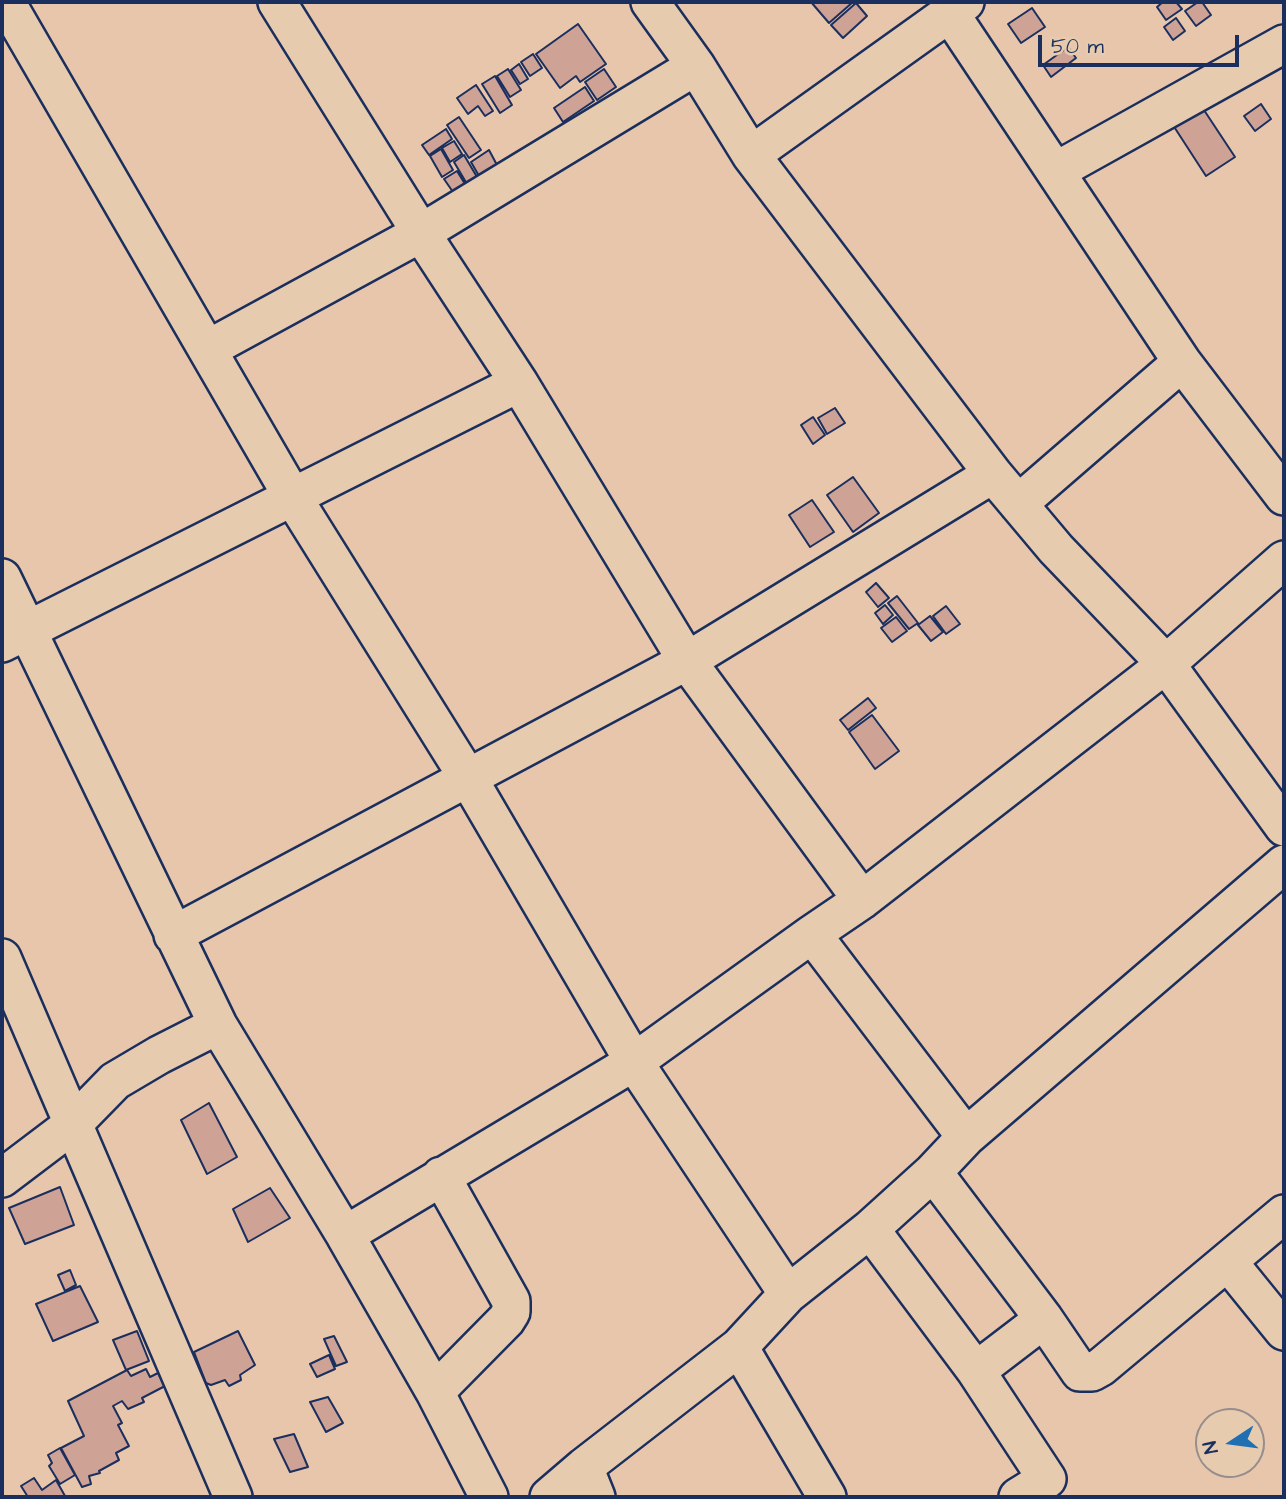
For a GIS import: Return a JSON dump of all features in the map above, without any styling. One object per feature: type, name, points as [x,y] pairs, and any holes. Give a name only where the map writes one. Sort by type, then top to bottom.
[{"type":"street","points":[[277,2],[421,233],[519,383],[687,661],[862,900]]},
{"type":"street","points":[[650,2],[696,66],[751,155],[993,474],[1056,549],[1166,664],[1284,827]]},
{"type":"street","points":[[7,5],[292,496],[468,778],[634,1062],[788,1294]]},
{"type":"street","points":[[751,155],[957,7],[1056,171],[1182,362],[1284,496]]},
{"type":"street","points":[[1056,171],[1284,44]]},
{"type":"street","points":[[208,349],[421,233],[696,66]]},
{"type":"street","points":[[1018,504],[1182,362]]},
{"type":"street","points":[[15,637],[519,383]]},
{"type":"street","points":[[173,935],[687,661],[993,474]]},
{"type":"street","points":[[345,1236],[634,1062],[862,900],[1166,664],[1284,560]]},
{"type":"street","points":[[2,578],[15,637],[218,1025],[435,1392],[489,1497]]},
{"type":"street","points":[[549,1497],[590,1482],[739,1347],[788,1294],[870,1229],[933,1172],[966,1137],[1284,864]]},
{"type":"street","points":[[812,934],[966,1137]]},
{"type":"street","points":[[2,962],[233,1497]]},
{"type":"street","points":[[2,1178],[72,1125],[115,1081],[218,1025]]},
{"type":"street","points":[[933,1172],[1044,1319],[1080,1372],[1092,1372],[1101,1367],[1284,1214]]},
{"type":"street","points":[[435,1392],[511,1312],[511,1301],[441,1176]]},
{"type":"street","points":[[870,1229],[975,1371],[1042,1491]]},
{"type":"street","points":[[1228,1262],[1284,1331]]},
{"type":"street","points":[[975,1371],[1044,1319]]},
{"type":"street","points":[[739,1347],[827,1497]]},
{"type":"building","points":[[811,2],[853,2],[829,23]]},
{"type":"building","points":[[1163,2],[1176,2],[1182,9],[1166,20],[1157,7]]},
{"type":"building","points":[[1202,2],[1211,15],[1196,26],[1185,11]]},
{"type":"building","points":[[856,3],[867,16],[843,38],[831,25]]},
{"type":"building","points":[[1032,8],[1045,27],[1021,43],[1008,24]]},
{"type":"building","points":[[1176,18],[1185,31],[1173,40],[1164,27]]},
{"type":"building","points":[[578,24],[606,64],[580,82],[576,76],[560,88],[536,54]]},
{"type":"building","points":[[1068,47],[1076,58],[1051,77],[1043,65]]},
{"type":"building","points":[[533,54],[542,68],[530,76],[521,62]]},
{"type":"building","points":[[519,64],[528,79],[520,84],[511,70]]},
{"type":"building","points":[[508,69],[521,90],[510,97],[497,76]]},
{"type":"building","points":[[604,69],[616,87],[597,100],[585,82]]},
{"type":"building","points":[[495,76],[512,105],[500,113],[482,84]]},
{"type":"building","points":[[476,85],[493,111],[485,116],[478,106],[468,114],[457,98]]},
{"type":"building","points":[[585,87],[594,101],[563,122],[554,108]]},
{"type":"building","points":[[1198,101],[1235,157],[1206,176],[1169,119]]},
{"type":"building","points":[[1261,104],[1271,119],[1255,131],[1244,116]]},
{"type":"building","points":[[459,117],[481,150],[469,158],[447,125]]},
{"type":"building","points":[[446,129],[452,139],[429,155],[422,145]]},
{"type":"building","points":[[454,141],[462,154],[450,162],[442,148]]},
{"type":"building","points":[[441,149],[453,170],[442,177],[430,156]]},
{"type":"building","points":[[489,150],[497,165],[479,176],[471,162]]},
{"type":"building","points":[[464,155],[477,177],[467,184],[454,162]]},
{"type":"building","points":[[457,171],[465,184],[453,192],[444,179]]},
{"type":"building","points":[[835,408],[845,423],[827,434],[818,418]]},
{"type":"building","points":[[813,417],[825,435],[813,444],[801,425]]},
{"type":"building","points":[[853,477],[879,513],[853,532],[827,495]]},
{"type":"building","points":[[812,500],[834,532],[810,547],[789,515]]},
{"type":"building","points":[[876,583],[889,598],[878,607],[866,592]]},
{"type":"building","points":[[897,596],[918,623],[909,629],[888,603]]},
{"type":"building","points":[[885,605],[893,615],[883,624],[875,613]]},
{"type":"building","points":[[946,606],[960,624],[946,634],[933,616]]},
{"type":"building","points":[[930,616],[943,632],[931,641],[918,625]]},
{"type":"building","points":[[896,617],[907,631],[892,642],[881,628]]},
{"type":"building","points":[[868,698],[876,708],[848,730],[840,720]]},
{"type":"building","points":[[872,715],[899,751],[875,769],[849,732]]},
{"type":"building","points":[[209,1103],[237,1157],[207,1174],[181,1120]]},
{"type":"building","points":[[60,1187],[74,1225],[25,1244],[9,1208]]},
{"type":"building","points":[[270,1188],[290,1218],[248,1242],[233,1209]]},
{"type":"building","points":[[70,1270],[76,1285],[65,1291],[58,1275]]},
{"type":"building","points":[[80,1286],[98,1322],[53,1341],[36,1304]]},
{"type":"building","points":[[137,1331],[149,1361],[126,1370],[113,1340]]},
{"type":"building","points":[[238,1331],[255,1365],[240,1375],[241,1380],[229,1386],[225,1380],[211,1385],[206,1383],[194,1352]]},
{"type":"building","points":[[334,1336],[347,1362],[336,1366],[324,1339]]},
{"type":"building","points":[[329,1355],[335,1369],[317,1377],[310,1364]]},
{"type":"building","points":[[146,1369],[150,1377],[158,1373],[165,1386],[142,1398],[144,1402],[128,1409],[122,1401],[113,1406],[122,1423],[118,1425],[129,1446],[116,1453],[119,1460],[99,1471],[100,1473],[89,1476],[91,1484],[82,1487],[61,1448],[84,1436],[68,1401],[127,1370],[131,1376]]},
{"type":"building","points":[[328,1397],[343,1423],[326,1432],[310,1402]]},
{"type":"building","points":[[294,1434],[308,1467],[290,1472],[274,1439]]},
{"type":"building","points":[[60,1448],[75,1475],[60,1484],[49,1466],[52,1463],[48,1455]]},
{"type":"building","points":[[34,1478],[42,1490],[56,1480],[65,1496],[28,1497],[21,1486]]}]
